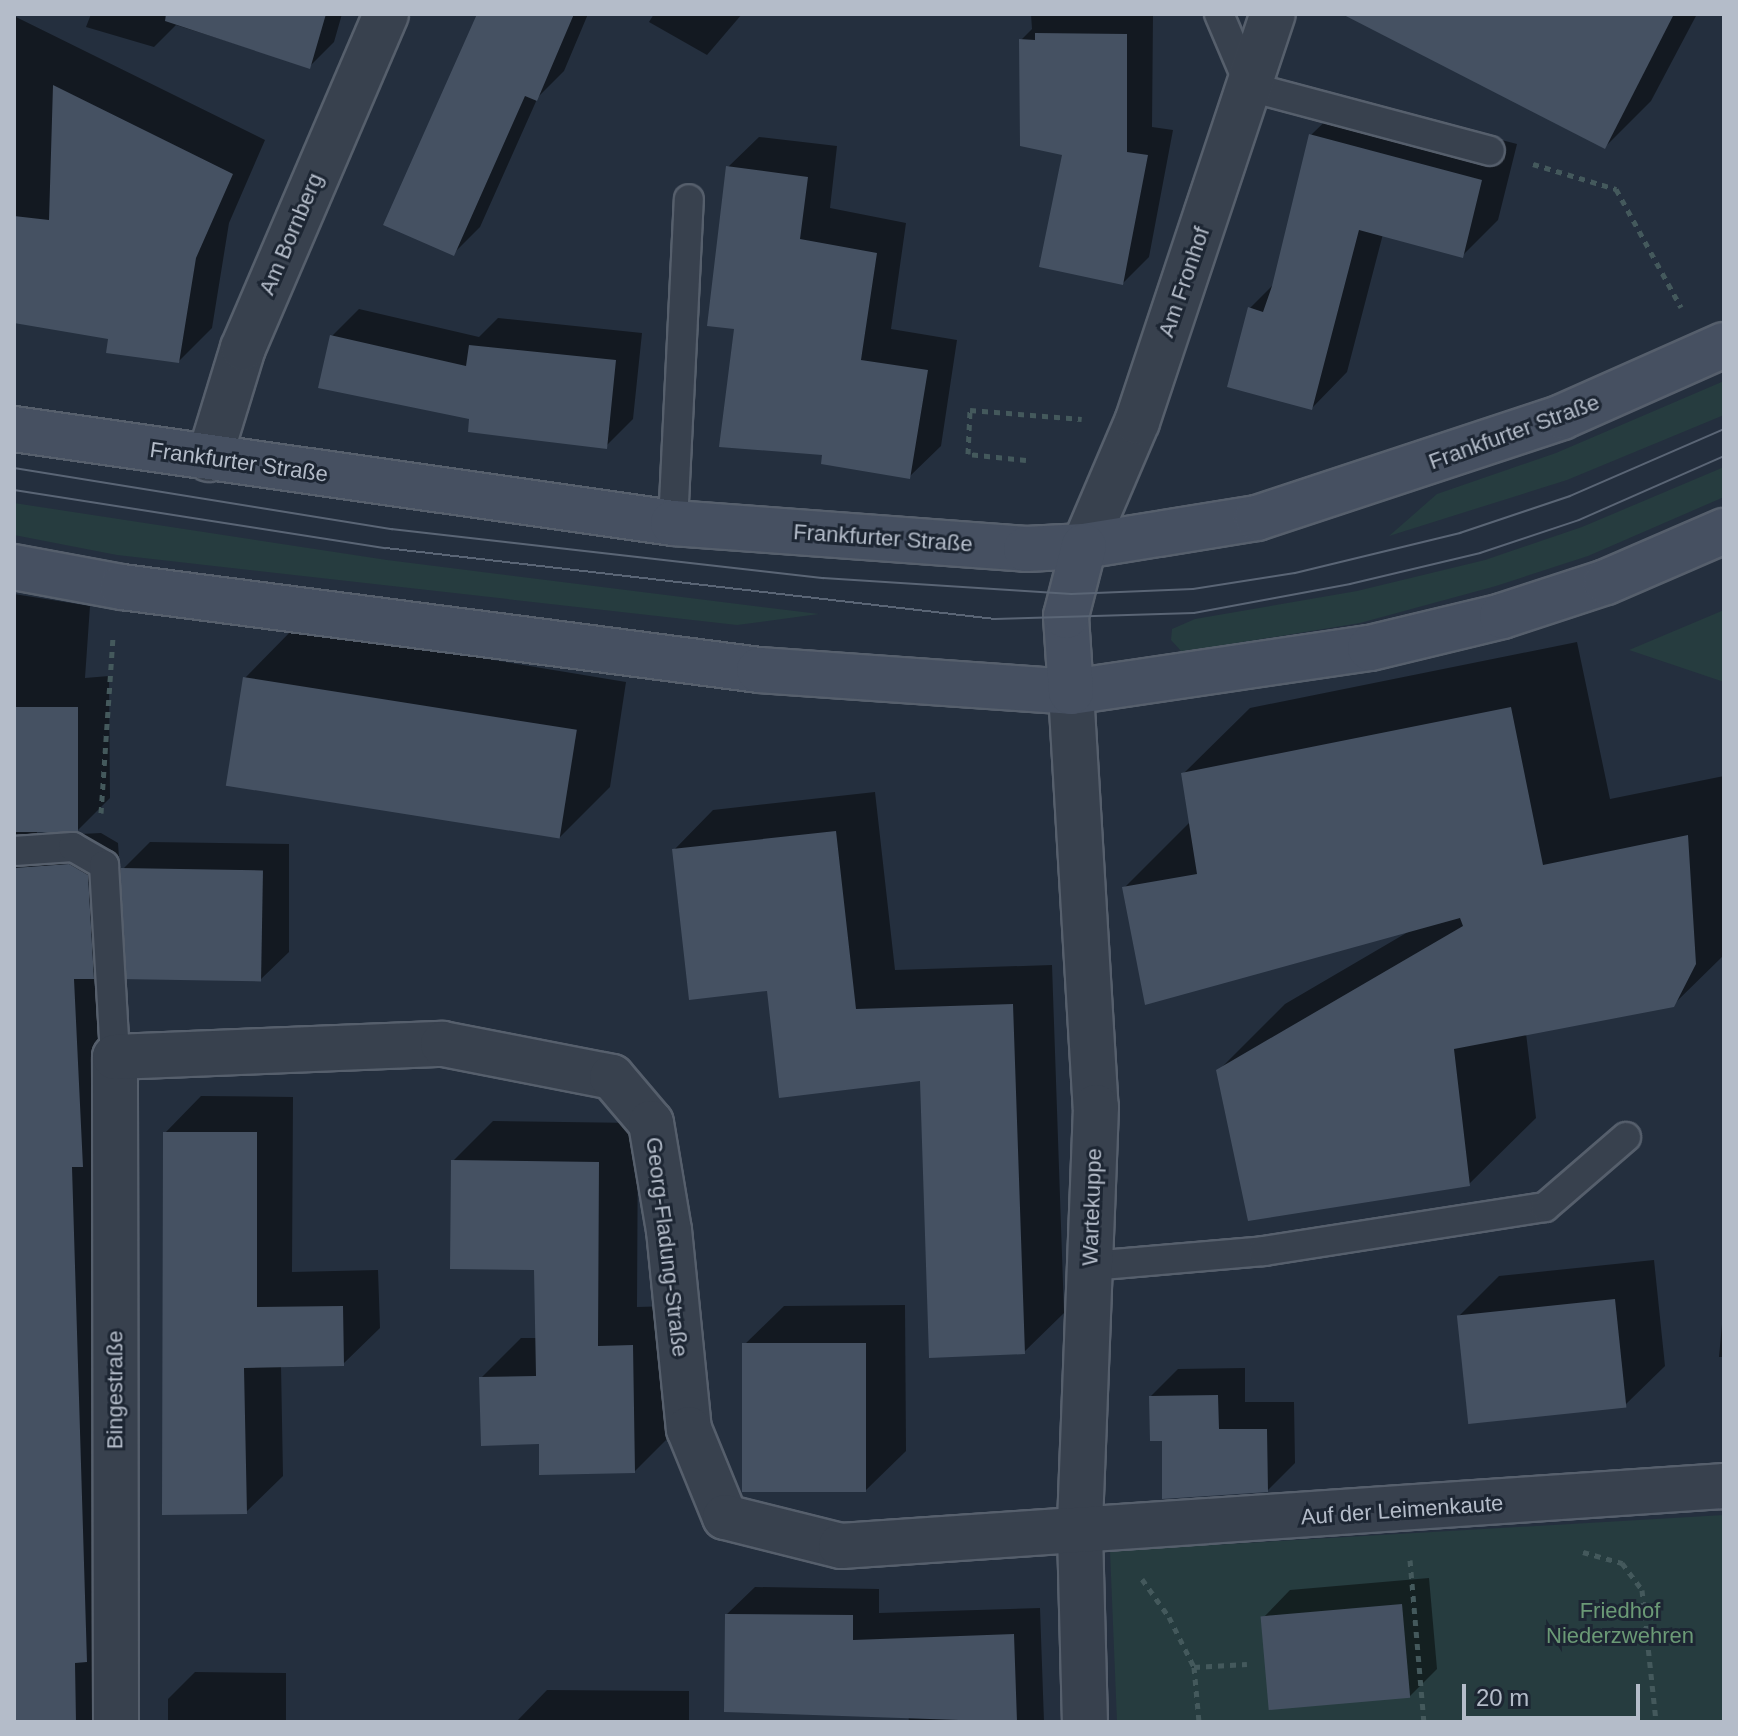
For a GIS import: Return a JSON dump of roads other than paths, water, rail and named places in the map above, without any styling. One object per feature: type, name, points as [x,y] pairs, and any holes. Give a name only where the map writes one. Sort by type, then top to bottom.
[{"type":"main road","name":"Frankfurter Straße","points":[[14,429],[673,523],[1026,549],[1084,546],[1257,518],[1562,417],[1716,349]]},
{"type":"main road","points":[[14,567],[122,587],[759,670],[1071,692],[1370,648],[1487,620],[1606,582],[1724,531]]},
{"type":"main road","points":[[1071,692],[1066,616],[1084,546]]},
{"type":"street","name":"Am Bornberg","points":[[209,459],[243,348],[386,14]]},
{"type":"street","name":"Am Fronhof","points":[[1084,546],[1137,422],[1273,14]]},
{"type":"street","name":"Wartekuppe","points":[[1071,692],[1096,1107],[1080,1533],[1085,1722]]},
{"type":"street","name":"Georg-Fladung-Straße","points":[[115,1057],[443,1044],[612,1077],[651,1123],[669,1230],[689,1429],[725,1517],[841,1546],[1080,1533]]},
{"type":"street","name":"Bingestraße","points":[[115,1057],[116,1722]]},
{"type":"street","name":"Auf der Leimenkaute","points":[[1080,1533],[1724,1486]]},
{"type":"lane","points":[[1219,14],[1250,87],[1490,151]]},
{"type":"lane","points":[[673,523],[689,199]]},
{"type":"lane","points":[[14,851],[73,847],[104,865],[115,1057]]},
{"type":"lane","points":[[1090,1266],[1264,1251],[1545,1207],[1626,1137]]},
{"type":"tram line","points":[[14,468],[392,529],[823,578],[1071,594],[1193,589],[1295,573],[1460,533],[1570,496],[1724,429]]},
{"type":"tram line","points":[[14,490],[386,548],[995,619],[1194,613],[1350,584],[1480,553],[1579,520],[1724,456]]},
{"type":"park label","name":"Friedhof Niederzwehren","points":[[1620,1622]]}]
